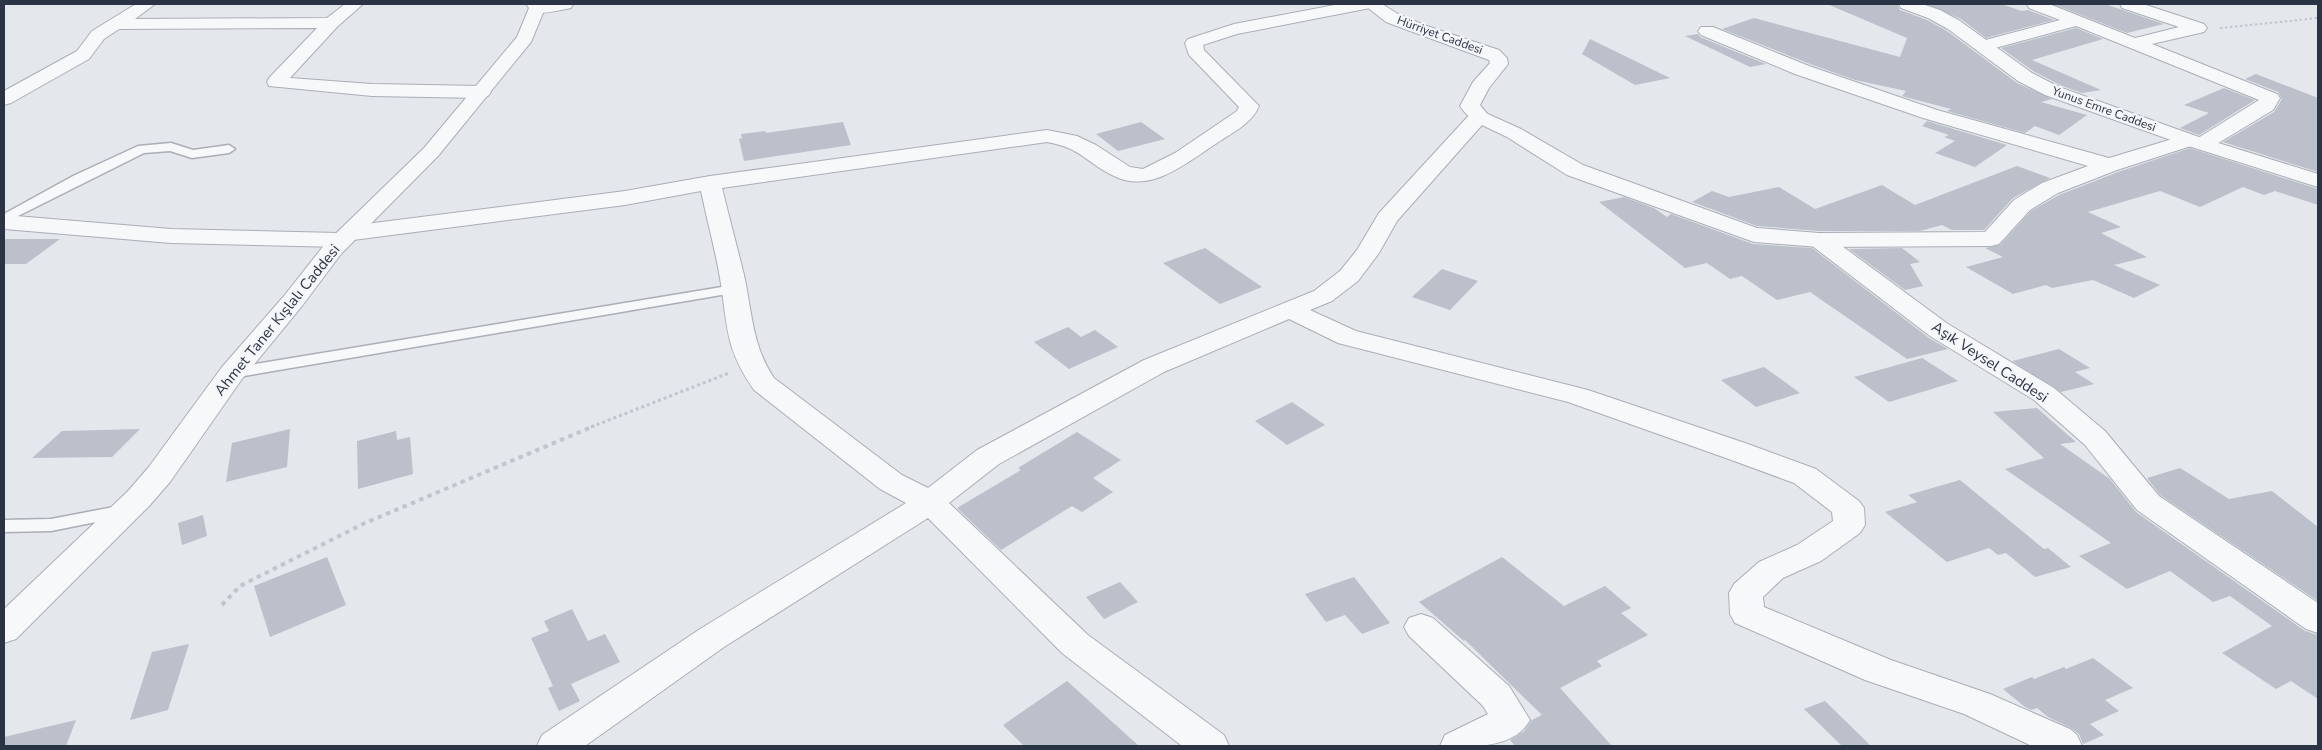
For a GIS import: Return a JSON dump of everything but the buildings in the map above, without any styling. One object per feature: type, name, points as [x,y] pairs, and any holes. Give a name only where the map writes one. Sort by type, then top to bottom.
[{"type":"street","points":[[4,99],[83,54],[98,35],[147,4]]},
{"type":"street","points":[[355,4],[332,23],[276,82],[372,90],[481,92]]},
{"type":"street","points":[[536,6],[566,4]]},
{"type":"street","points":[[4,220],[171,236],[345,237],[606,201],[710,183],[1047,136],[1070,140],[1089,148],[1122,172],[1138,176],[1148,175],[1182,157],[1246,114],[1249,106],[1195,51],[1193,47],[1198,40],[1234,29],[1364,4]]},
{"type":"street","name":"Hürriyet Caddesi","points":[[1371,4],[1404,24],[1493,54],[1498,58],[1499,64],[1480,86],[1470,106],[1479,116]]},
{"type":"street","name":"Yunus Emre Caddesi","points":[[1906,4],[1944,19],[2039,86],[2196,142],[2318,181]]},
{"type":"street","points":[[556,746],[712,638],[930,502],[988,457],[1154,366],[1323,296],[1349,276],[1366,253],[1387,218],[1479,116],[1514,133],[1575,170],[1754,235],[1819,240],[1991,239],[2022,205],[2050,188],[2109,165],[2196,142],[2266,106],[2270,98],[2035,4]]},
{"type":"street","points":[[2128,4],[2198,28]]},
{"type":"street","name":"Ahmet Taner Kışlalı Caddesi","points":[[4,630],[129,510],[159,475],[232,373],[345,237],[431,152],[525,38],[536,6]]},
{"type":"street","points":[[1984,46],[2076,21]]},
{"type":"street","points":[[115,24],[332,23]]},
{"type":"street","points":[[2135,43],[2198,28]]},
{"type":"street","points":[[1707,31],[1802,70],[1930,114],[2109,165]]},
{"type":"street","points":[[710,183],[724,238],[734,289],[741,342],[750,364],[764,384],[891,482],[930,502],[1075,644],[1210,746]]},
{"type":"street","name":"Aşık Veysel Caddesi","points":[[1819,240],[1939,330],[2044,394],[2095,438],[2148,503],[2318,620]]},
{"type":"street","points":[[1289,310],[1347,337],[1578,396],[1805,476],[1848,508],[1848,525],[1809,553],[1771,570],[1746,593],[1747,614],[1878,670],[1977,704],[2056,740],[2063,746]]},
{"type":"street","points":[[1421,627],[1496,696],[1511,720],[1459,746]]},
{"type":"lane","points":[[4,220],[78,179],[142,149],[171,147],[192,154],[229,149]]},
{"type":"lane","points":[[232,373],[734,289]]},
{"type":"lane","points":[[4,526],[50,525],[129,510]]},
{"type":"path","points":[[2198,28],[2228,28],[2318,18]]},
{"type":"path","points":[[222,605],[240,586],[365,523],[626,412],[750,364]]}]
